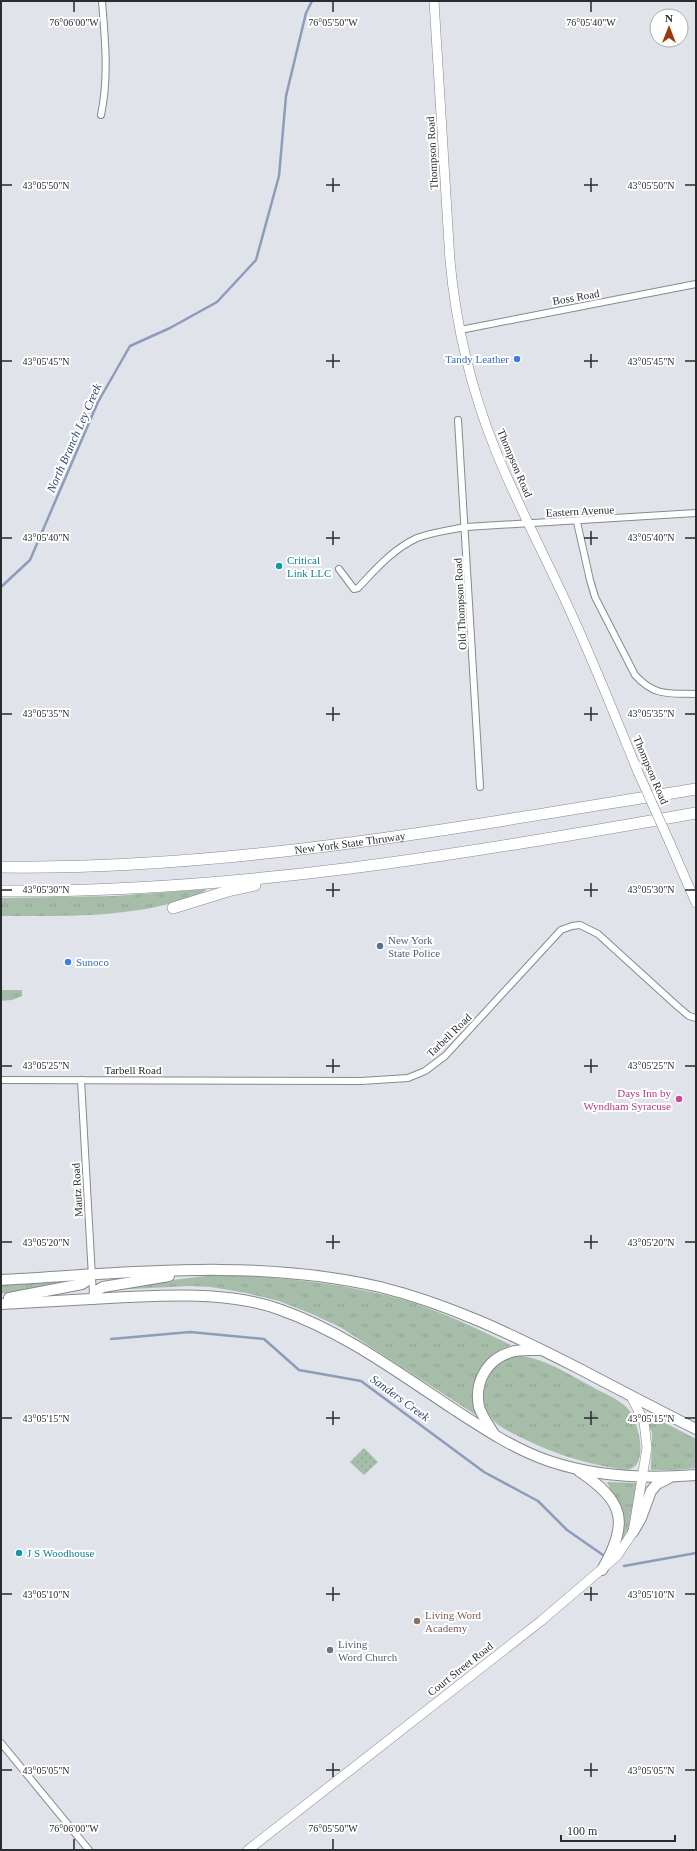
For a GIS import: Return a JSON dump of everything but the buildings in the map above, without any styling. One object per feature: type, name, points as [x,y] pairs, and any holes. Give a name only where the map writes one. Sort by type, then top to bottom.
[{"type":"highway","name":"New York State Thruway","points":[[1,867],[109,865],[249,855],[342,844],[696,789]]},
{"type":"highway","points":[[1,891],[144,886],[294,875],[411,860],[696,814]]},
{"type":"highway","points":[[173,908],[228,891],[294,875]]},
{"type":"main road","points":[[93,1299],[96,1291],[102,1287],[210,1269]]},
{"type":"main road","points":[[1,1280],[210,1269],[261,1270],[304,1274],[381,1288],[478,1320],[541,1349],[696,1429]]},
{"type":"main road","points":[[1,1300],[82,1284],[92,1275]]},
{"type":"main road","points":[[1,1304],[176,1295],[217,1296],[239,1299],[282,1310],[324,1328],[384,1364],[495,1435],[528,1452],[586,1471],[670,1477],[696,1475]]},
{"type":"main road","points":[[495,1435],[480,1408],[478,1394],[482,1376],[492,1361],[500,1356],[513,1351],[541,1349]]},
{"type":"main road","points":[[574,1468],[595,1482],[609,1495],[614,1502],[619,1520],[619,1533],[616,1545],[602,1570]]},
{"type":"main road","points":[[633,1532],[641,1518],[651,1491],[657,1484],[670,1477]]},
{"type":"street","points":[[101,115],[105,97],[106,68],[102,1]]},
{"type":"street","name":"Thompson Road","points":[[434,1],[450,261],[460,330],[484,419],[495,449],[528,524],[576,624],[638,772],[696,903]]},
{"type":"street","name":"Boss Road","points":[[460,330],[696,284]]},
{"type":"street","name":"Old Thompson Road","points":[[458,420],[466,527],[480,786]]},
{"type":"street","name":"Eastern Avenue","points":[[339,569],[351,586],[354,589],[358,588],[386,558],[417,538],[436,532],[466,527],[577,522],[696,514]]},
{"type":"street","points":[[577,522],[595,597],[635,675],[642,683],[657,692],[696,694]]},
{"type":"street","name":"Tarbell Road","points":[[1,1080],[361,1081],[408,1078],[425,1071],[445,1056],[561,930],[580,925],[598,934],[676,1005],[689,1016],[696,1018]]},
{"type":"street","name":"Mautz Road","points":[[81,1080],[93,1299]]},
{"type":"street","name":"Court Street Road","points":[[248,1850],[541,1621],[617,1556],[633,1532],[647,1448],[647,1437],[644,1422],[631,1396]]},
{"type":"street","points":[[1,1743],[89,1850]]},
{"type":"green space","points":[[207,889],[201,894],[191,898],[136,911],[91,915],[1,916],[1,898],[115,896]]},
{"type":"green space","points":[[1,990],[22,990],[22,996],[12,1000],[1,1001]]},
{"type":"green space","points":[[220,1274],[313,1282],[381,1294],[431,1309],[472,1326],[511,1345],[499,1350],[490,1357],[478,1373],[474,1393],[479,1417],[340,1327],[279,1301],[211,1287],[190,1286],[111,1290],[111,1288]]},
{"type":"green space","points":[[73,1282],[1,1294],[1,1285]]},
{"type":"green space","points":[[516,1356],[537,1360],[560,1369],[620,1402],[626,1407],[636,1424],[639,1433],[640,1453],[638,1461],[634,1467],[624,1470],[573,1459],[531,1442],[508,1431],[496,1423],[486,1408],[484,1395],[485,1383],[490,1372],[498,1364]]},
{"type":"green space","points":[[642,1411],[696,1439],[696,1468],[651,1470],[652,1433]]},
{"type":"green space","points":[[364,1448],[378,1462],[364,1475],[350,1462]]},
{"type":"green space","points":[[607,1482],[638,1483],[632,1519],[619,1549],[617,1502]]},
{"type":"waterway","name":"North Branch Ley Creek","points":[[1,587],[30,560],[98,402],[130,346],[170,328],[217,302],[256,260],[279,176],[286,96],[306,13],[312,1]]},
{"type":"waterway","name":"Sanders Creek","points":[[111,1339],[190,1332],[264,1339],[299,1370],[361,1381],[484,1472],[538,1501],[567,1530],[603,1555]]},
{"type":"waterway","name":"Sanders Creek","points":[[624,1566],[696,1553]]},
{"type":"place","name":"Tandy Leather","points":[[517,359]]},
{"type":"place","name":"Critical Link LLC","points":[[279,566]]},
{"type":"place","name":"New York State Police","points":[[380,946]]},
{"type":"place","name":"Sunoco","points":[[68,962]]},
{"type":"place","name":"Days Inn by Wyndham Syracuse","points":[[679,1099]]},
{"type":"place","name":"J S Woodhouse","points":[[19,1553]]},
{"type":"place","name":"Living Word Academy","points":[[417,1621]]},
{"type":"place","name":"Living Word Church","points":[[330,1650]]}]
